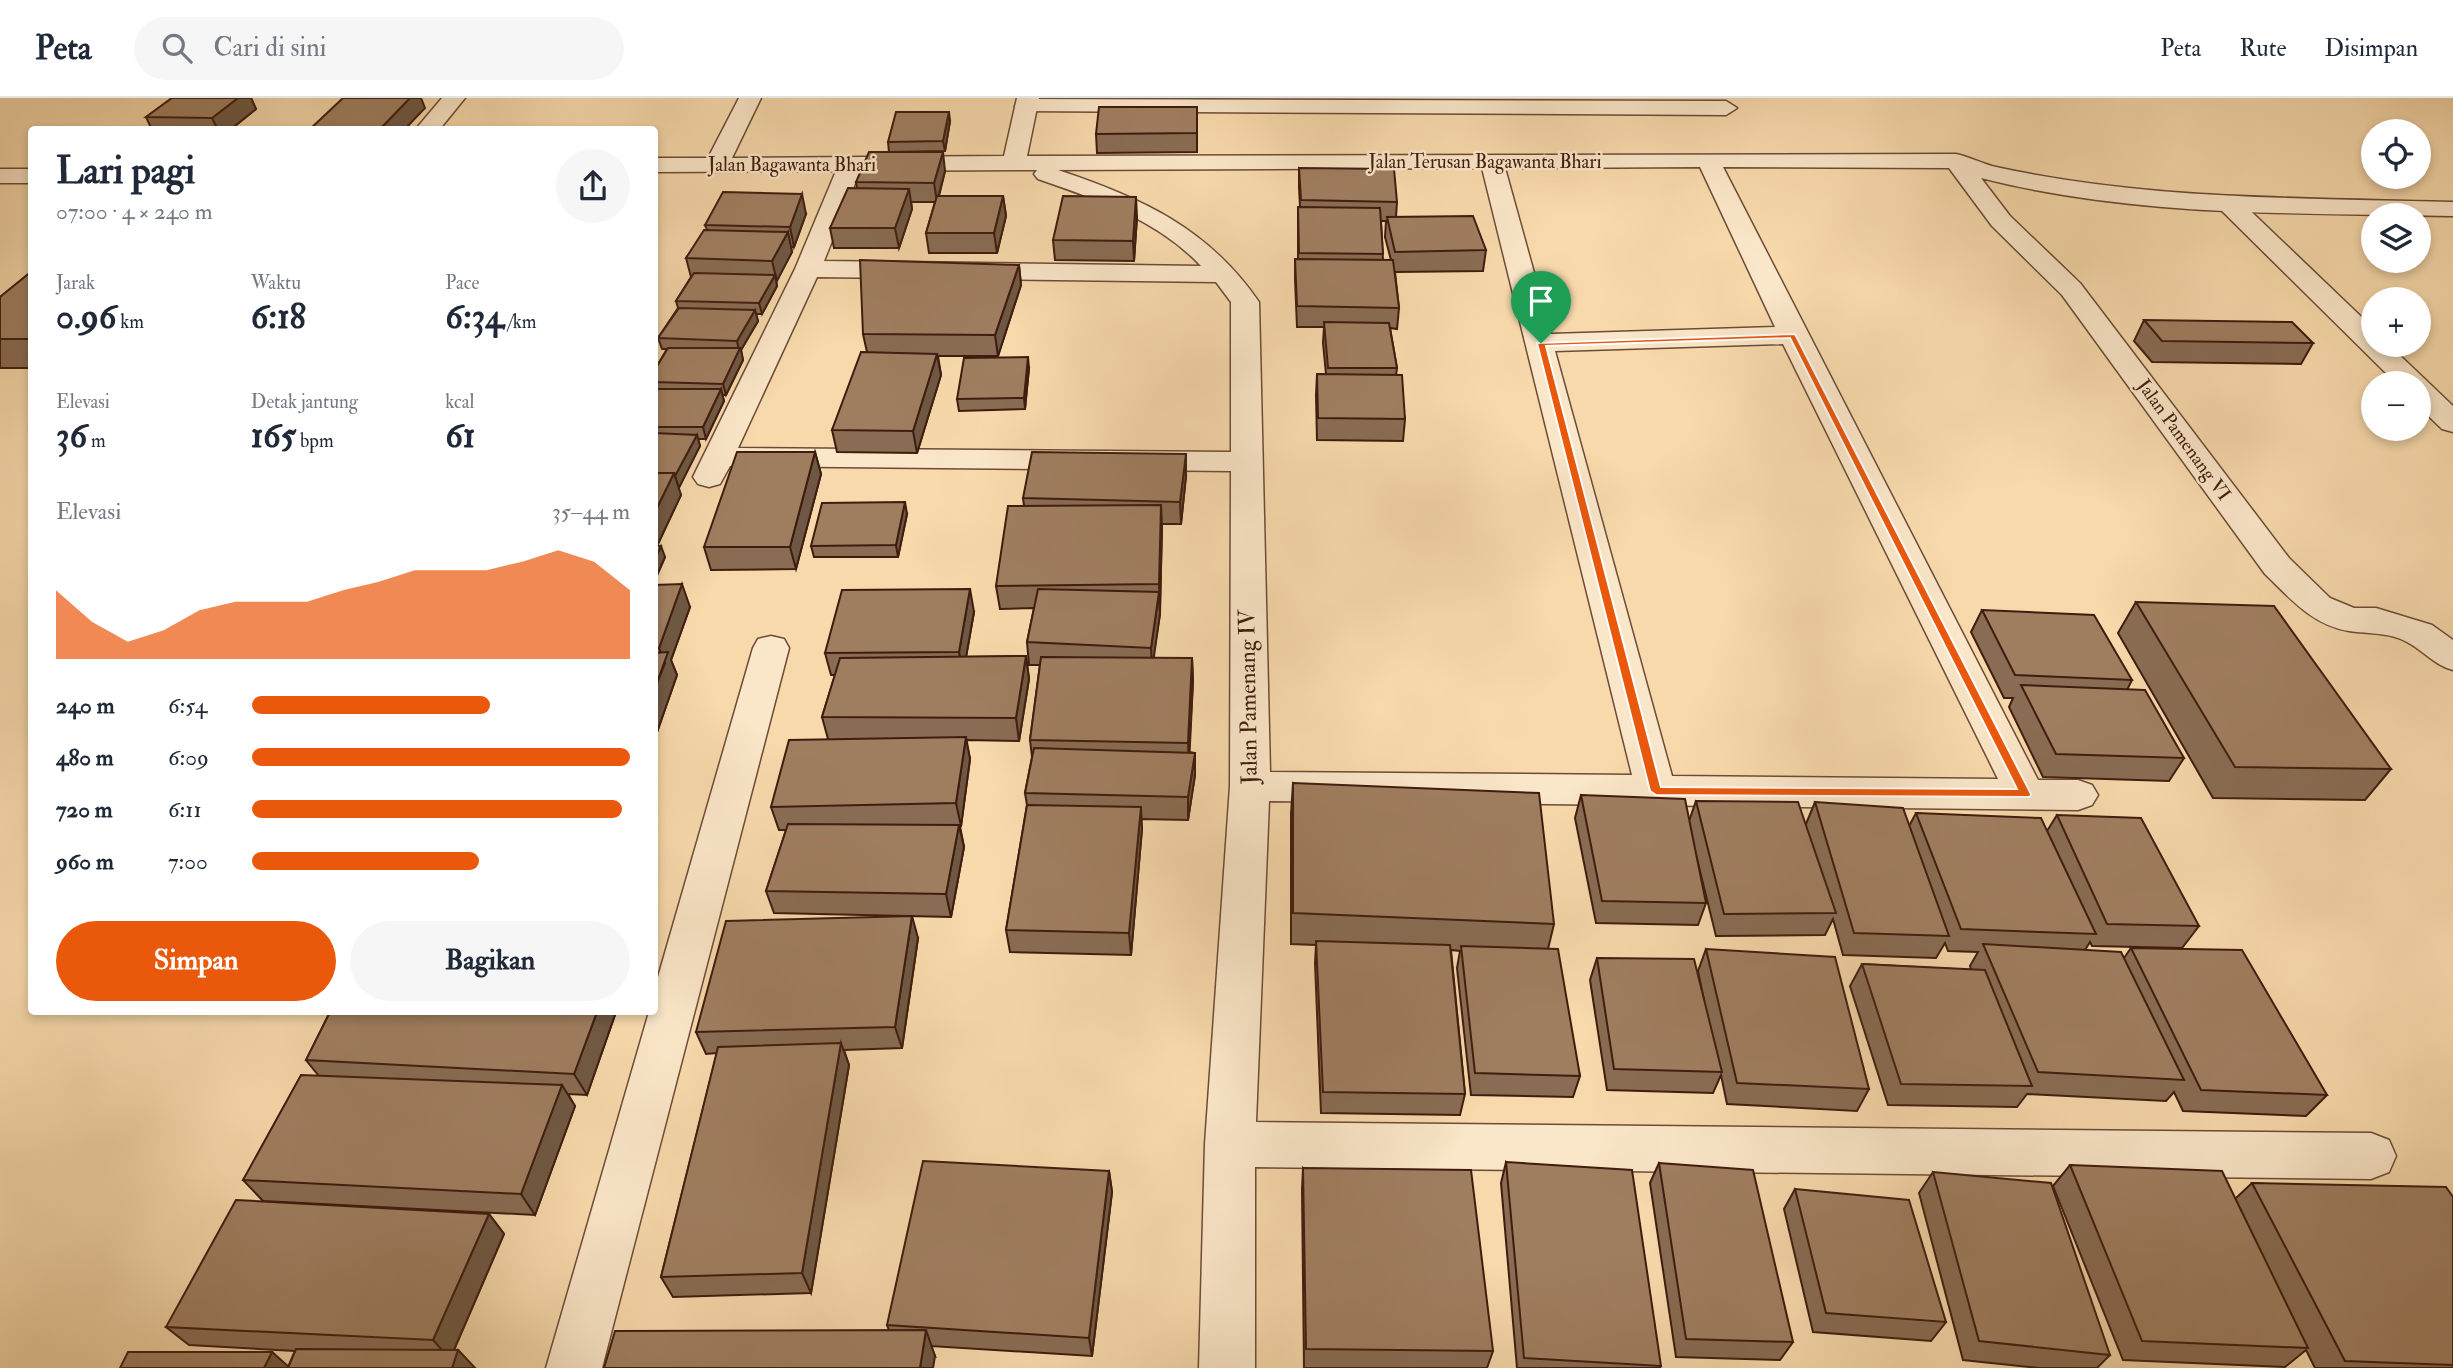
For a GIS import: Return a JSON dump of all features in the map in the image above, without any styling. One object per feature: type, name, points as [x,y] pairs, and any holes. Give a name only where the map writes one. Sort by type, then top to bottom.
[{"type":"street","points":[[430,126],[454,98]]},
{"type":"street","points":[[717,164],[750,98]]},
{"type":"street","points":[[1014,164],[1027,102],[1726,107]]},
{"type":"street","points":[[1709,160],[1793,335],[2025,794]]},
{"type":"street","points":[[1956,161],[1988,173],[2082,190],[2229,204],[2453,209]]},
{"type":"street","name":"Jalan Terusan Bagawanta Bhari","points":[[1014,164],[1956,161]]},
{"type":"street","name":"Jalan Pamenang VI","points":[[1956,161],[2001,221],[2071,289],[2277,566],[2318,606],[2349,619],[2376,620],[2419,634],[2453,657]]},
{"type":"street","points":[[1492,162],[1656,791]]},
{"type":"street","name":"Jalan Bagawanta Bhari","points":[[658,164],[1014,164]]},
{"type":"street","name":"Jalan Pamenang IV","points":[[1014,164],[1121,199],[1192,242],[1226,274],[1245,302],[1250,786],[1230,1144],[1227,1368]]},
{"type":"street","points":[[850,166],[808,270],[713,468],[1245,462]]},
{"type":"street","points":[[0,176],[28,176]]},
{"type":"street","points":[[2229,204],[2361,333]]},
{"type":"street","points":[[808,270],[1226,274]]},
{"type":"street","points":[[1541,343],[1793,335]]},
{"type":"street","points":[[2386,357],[2400,371]]},
{"type":"street","points":[[2431,402],[2453,423]]},
{"type":"street","points":[[574,1368],[771,648]]},
{"type":"street","points":[[1250,786],[2078,795]]},
{"type":"street","points":[[1230,1144],[2371,1156]]},
{"type":"building","points":[[172,98],[238,98],[212,118],[146,117]]},
{"type":"building","points":[[343,98],[410,98],[383,126],[313,126]]},
{"type":"building","points":[[1099,107],[1197,107],[1197,133],[1096,134]]},
{"type":"building","points":[[896,112],[949,112],[943,141],[888,142]]},
{"type":"building","points":[[869,152],[943,152],[934,183],[856,182]]},
{"type":"building","points":[[1299,168],[1394,169],[1397,202],[1301,200]]},
{"type":"building","points":[[848,188],[909,189],[895,228],[830,228]]},
{"type":"building","points":[[723,192],[802,194],[790,227],[705,225]]},
{"type":"building","points":[[937,196],[1003,196],[994,233],[926,233]]},
{"type":"building","points":[[1063,196],[1136,197],[1133,241],[1053,240]]},
{"type":"building","points":[[1298,207],[1380,208],[1383,254],[1299,253]]},
{"type":"building","points":[[1473,216],[1486,250],[1395,252],[1387,217]]},
{"type":"building","points":[[704,230],[788,232],[772,261],[686,258]]},
{"type":"building","points":[[1295,259],[1393,260],[1399,308],[1297,306]]},
{"type":"building","points":[[860,260],[1019,265],[995,335],[863,334]]},
{"type":"building","points":[[694,273],[775,275],[759,303],[676,301]]},
{"type":"building","points":[[28,274],[28,339],[0,339],[0,297]]},
{"type":"building","points":[[679,308],[755,310],[737,341],[658,338]]},
{"type":"building","points":[[2144,320],[2292,322],[2313,343],[2162,341]]},
{"type":"building","points":[[1324,322],[1389,323],[1397,368],[1328,368]]},
{"type":"building","points":[[668,348],[740,348],[723,384],[658,382],[658,364]]},
{"type":"building","points":[[861,352],[937,354],[913,431],[832,430]]},
{"type":"building","points":[[1028,357],[1024,398],[957,399],[964,358]]},
{"type":"building","points":[[1317,374],[1402,375],[1405,419],[1318,418]]},
{"type":"building","points":[[658,389],[721,389],[703,427],[658,427]]},
{"type":"building","points":[[658,433],[697,435],[675,476],[674,473],[658,473]]},
{"type":"building","points":[[737,452],[815,452],[790,547],[704,547]]},
{"type":"building","points":[[1032,452],[1186,454],[1180,502],[1023,498]]},
{"type":"building","points":[[658,473],[674,473],[658,506]]},
{"type":"building","points":[[905,502],[896,545],[811,546],[822,503]]},
{"type":"building","points":[[1161,505],[1159,584],[996,586],[1008,506]]},
{"type":"building","points":[[682,584],[659,648],[658,648],[658,585]]},
{"type":"building","points":[[970,589],[959,652],[825,653],[842,590]]},
{"type":"building","points":[[1038,589],[1159,592],[1151,648],[1027,642]]},
{"type":"building","points":[[2136,602],[2274,606],[2391,769],[2235,767]]},
{"type":"building","points":[[1982,610],[2094,615],[2132,680],[2015,675]]},
{"type":"building","points":[[668,652],[658,680],[658,653]]},
{"type":"building","points":[[1026,656],[1016,718],[822,717],[840,658]]},
{"type":"building","points":[[1041,657],[1192,658],[1188,743],[1030,740]]},
{"type":"building","points":[[2021,685],[2145,690],[2184,758],[2056,754]]},
{"type":"building","points":[[966,737],[956,803],[771,807],[789,740]]},
{"type":"building","points":[[1034,748],[1195,753],[1188,797],[1025,793]]},
{"type":"building","points":[[1293,783],[1539,793],[1554,924],[1293,913]]},
{"type":"building","points":[[1581,795],[1685,799],[1706,903],[1602,901]]},
{"type":"building","points":[[1696,801],[1798,802],[1836,913],[1724,914]]},
{"type":"building","points":[[1815,802],[1903,808],[1949,936],[1854,933]]},
{"type":"building","points":[[1027,805],[1141,807],[1129,933],[1006,930]]},
{"type":"building","points":[[1916,813],[2041,818],[2096,934],[1961,929]]},
{"type":"building","points":[[2057,815],[2141,818],[2199,926],[2107,924]]},
{"type":"building","points":[[788,824],[959,825],[946,894],[766,891]]},
{"type":"building","points":[[912,916],[895,1027],[696,1032],[726,921]]},
{"type":"building","points":[[1316,941],[1450,945],[1465,1094],[1323,1092]]},
{"type":"building","points":[[1983,944],[2121,952],[2184,1080],[2038,1072]]},
{"type":"building","points":[[1461,946],[1558,949],[1580,1076],[1475,1073]]},
{"type":"building","points":[[2131,948],[2242,950],[2327,1095],[2201,1090]]},
{"type":"building","points":[[1706,949],[1835,957],[1869,1089],[1737,1083]]},
{"type":"building","points":[[1597,958],[1694,959],[1722,1072],[1614,1069]]},
{"type":"building","points":[[1862,964],[1985,970],[2032,1086],[1901,1084]]},
{"type":"building","points":[[328,1015],[596,1015],[574,1074],[306,1060]]},
{"type":"building","points":[[841,1043],[802,1273],[661,1277],[718,1047]]},
{"type":"building","points":[[301,1075],[562,1085],[521,1194],[243,1180]]},
{"type":"building","points":[[923,1161],[1109,1171],[1089,1338],[887,1325]]},
{"type":"building","points":[[1506,1162],[1632,1170],[1661,1366],[1524,1358]]},
{"type":"building","points":[[1659,1163],[1753,1170],[1793,1342],[1686,1339]]},
{"type":"building","points":[[2070,1165],[2222,1171],[2308,1348],[2142,1341]]},
{"type":"building","points":[[1303,1168],[1471,1170],[1493,1351],[1306,1349]]},
{"type":"building","points":[[1933,1172],[2051,1183],[2110,1355],[1979,1341]]},
{"type":"building","points":[[2252,1183],[2446,1187],[2453,1197],[2453,1365],[2345,1361]]},
{"type":"building","points":[[1795,1189],[1909,1200],[1946,1322],[1826,1313]]},
{"type":"building","points":[[236,1200],[489,1214],[433,1340],[166,1327]]},
{"type":"building","points":[[926,1330],[920,1368],[604,1368],[615,1331]]},
{"type":"building","points":[[296,1349],[458,1350],[452,1368],[288,1368]]},
{"type":"building","points":[[128,1352],[272,1352],[264,1368],[120,1368]]},
{"type":"route","points":[[1793,335],[2025,794],[1656,791],[1541,343],[1793,335]]}]
